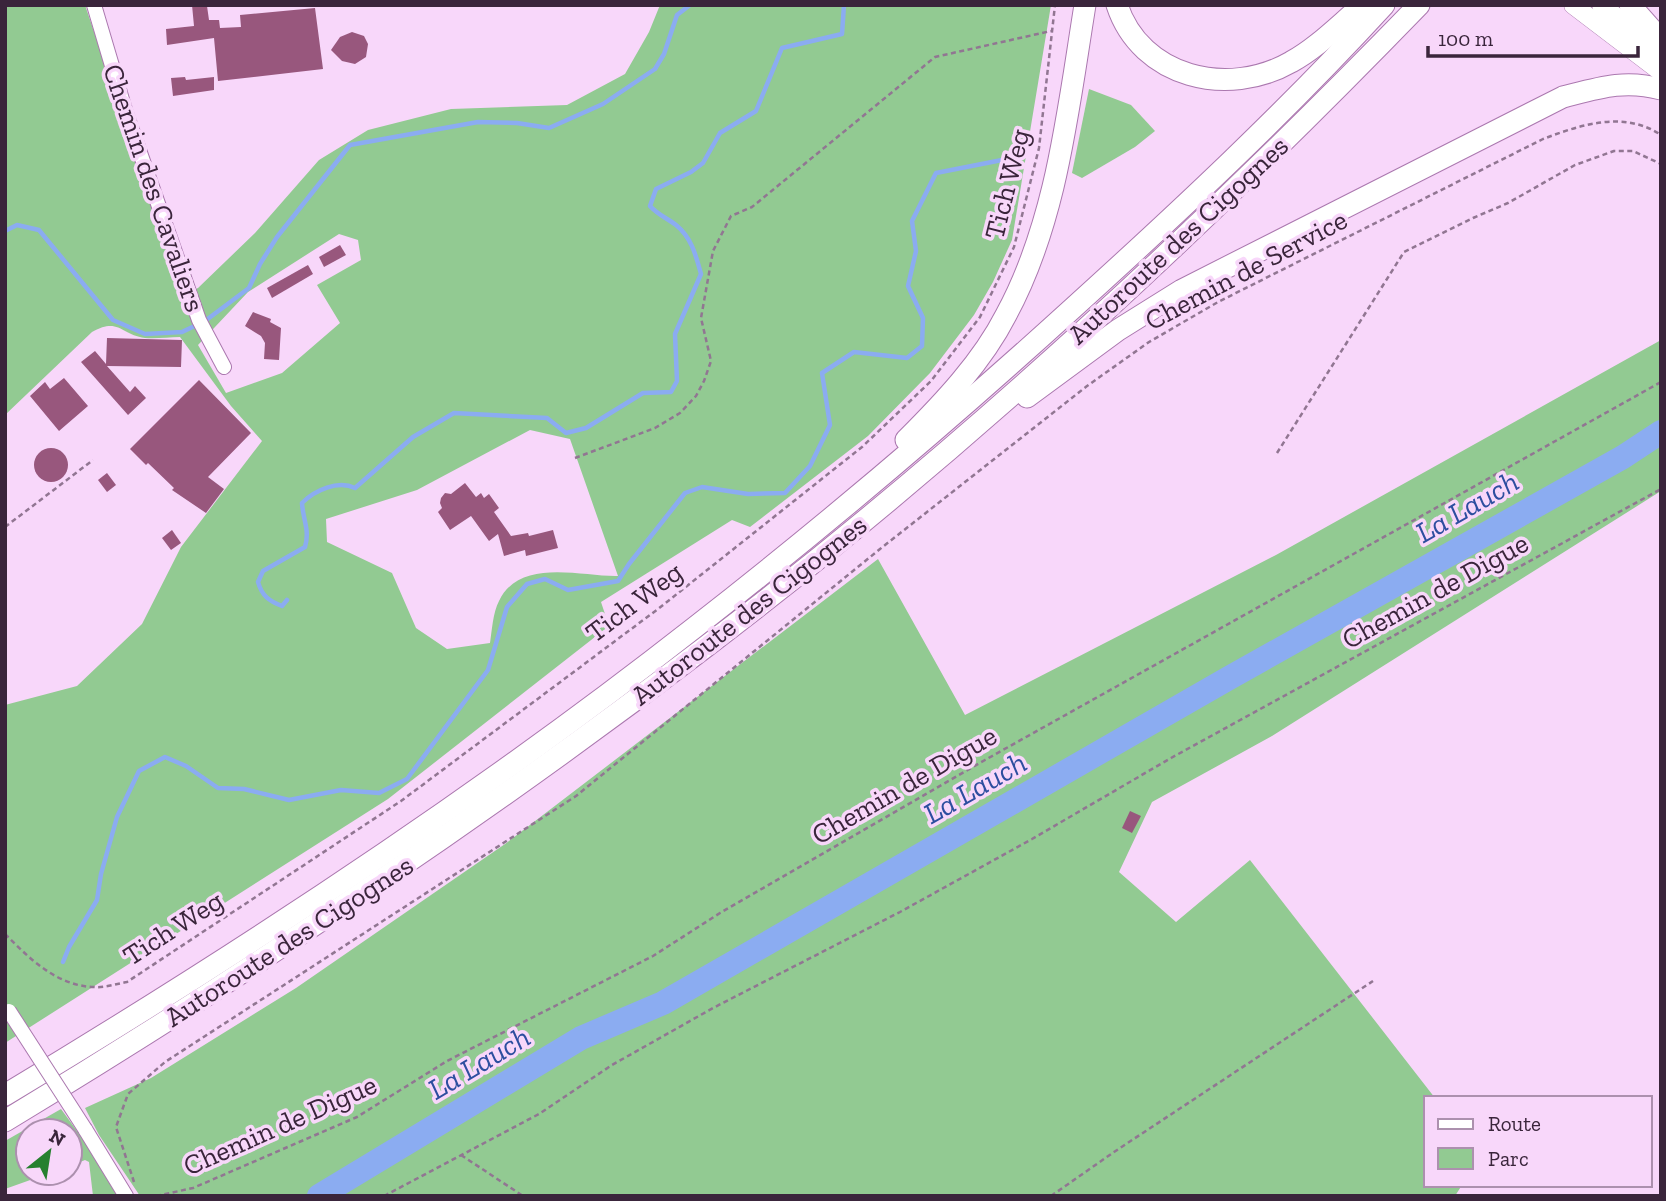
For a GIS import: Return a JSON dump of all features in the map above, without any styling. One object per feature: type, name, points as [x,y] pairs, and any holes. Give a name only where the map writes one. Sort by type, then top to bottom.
[{"type":"highway","points":[[875,481],[895,451],[927,419],[986,349],[1007,315],[1032,259],[1050,198],[1085,5]]},
{"type":"highway","points":[[1117,5],[1133,37],[1155,60],[1182,74],[1215,80],[1246,79],[1292,62],[1363,5]]},
{"type":"highway","name":"Autoroute des Cigognes","points":[[5,1095],[221,962],[466,796],[692,630],[962,410],[1174,217],[1331,62],[1384,5]]},
{"type":"highway","name":"Autoroute des Cigognes","points":[[5,1121],[234,979],[467,822],[706,647],[884,504],[996,409],[1191,232],[1419,5]]},
{"type":"highway","points":[[1630,5],[1661,40]]},
{"type":"highway","points":[[996,409],[1015,406],[1118,330],[1182,290],[1563,97],[1621,83],[1643,84],[1661,89]]},
{"type":"main road","points":[[1573,5],[1661,72]]},
{"type":"main road","points":[[1601,5],[1661,51]]},
{"type":"street","name":"Chemin des Cavaliers","points":[[93,5],[126,113],[201,325],[224,368]]},
{"type":"street","points":[[7,1008],[129,1192]]},
{"type":"path","name":"Tich Weg","points":[[5,934],[34,963],[71,985],[96,988],[127,982],[401,801],[658,609],[862,447],[931,381],[980,317],[1014,247],[1039,148],[1055,5]]},
{"type":"path","points":[[575,458],[654,428],[680,413],[696,396],[710,361],[701,318],[713,251],[731,216],[752,207],[935,57],[1051,32]]},
{"type":"path","name":"Chemin de Service","points":[[129,1192],[135,1181],[117,1127],[128,1094],[165,1062],[576,796],[880,549],[1087,386],[1149,342],[1218,302],[1543,139],[1580,125],[1604,121],[1629,123],[1661,135]]},
{"type":"path","points":[[1277,453],[1404,252],[1508,203],[1575,165],[1614,151],[1633,151],[1661,164]]},
{"type":"path","name":"Chemin de Digue","points":[[156,1196],[193,1188],[357,1117],[447,1061],[653,956],[720,913],[985,760],[1661,382]]},
{"type":"path","points":[[5,527],[93,460]]},
{"type":"path","name":"Chemin de Digue","points":[[384,1196],[539,1114],[612,1065],[713,1008],[900,912],[1171,758],[1661,489]]},
{"type":"path","points":[[1051,1196],[1373,981]]},
{"type":"path","points":[[461,1155],[523,1196]]},
{"type":"green space","points":[[5,5],[85,5],[183,295],[198,288],[255,233],[319,160],[368,130],[451,109],[567,105],[625,74],[649,32],[660,5],[1051,5],[1012,240],[974,315],[930,373],[868,436],[750,527],[732,520],[601,602],[609,626],[388,799],[5,1043],[5,705],[77,686],[142,624],[181,547],[262,441],[231,406],[180,337],[145,338],[108,326],[92,332],[5,415]],"holes":[[[339,234],[358,240],[361,260],[317,285],[340,323],[282,373],[226,393],[198,345],[248,292]],[[530,430],[570,439],[618,576],[553,572],[521,579],[509,587],[499,601],[490,643],[447,649],[416,628],[392,573],[327,542],[326,519],[417,490]]]},
{"type":"green space","points":[[1089,89],[1131,105],[1155,131],[1135,147],[1082,178],[1072,173]]},
{"type":"green space","points":[[1661,340],[1661,491],[1272,736],[1152,802],[1119,872],[1176,922],[1250,860],[1433,1096],[1424,1096],[1424,1187],[1461,1187],[1455,1196],[140,1196],[99,1135],[85,1108],[151,1078],[296,988],[505,844],[878,559],[965,715],[1276,555]]},
{"type":"green space","points":[[61,1109],[67,1117],[47,1117]]},
{"type":"green space","points":[[14,1136],[14,1186],[5,1189],[5,1141]]},
{"type":"green space","points":[[84,1140],[105,1169],[117,1196],[93,1196],[89,1162],[85,1160]]},
{"type":"building","points":[[192,5],[207,6],[209,20],[219,20],[220,28],[241,27],[240,15],[315,8],[323,69],[218,81],[214,38],[167,45],[166,29],[194,26]]},
{"type":"building","points":[[352,32],[364,36],[368,44],[366,57],[355,64],[342,61],[331,50],[340,37]]},
{"type":"building","points":[[185,77],[186,80],[214,77],[214,90],[173,96],[171,78]]},
{"type":"building","points":[[340,245],[346,255],[324,267],[319,257]]},
{"type":"building","points":[[308,265],[313,274],[272,298],[267,288]]},
{"type":"building","points":[[253,312],[271,319],[270,322],[281,328],[279,360],[264,359],[265,343],[261,336],[245,326]]},
{"type":"building","points":[[107,338],[182,340],[181,367],[107,366],[130,392],[135,386],[146,398],[128,415],[81,362],[95,351],[106,364]]},
{"type":"building","points":[[64,378],[88,406],[59,431],[30,396],[45,382],[50,389]]},
{"type":"building","points":[[199,380],[251,433],[208,477],[224,489],[206,513],[172,490],[174,488],[130,449]]},
{"type":"building","points":[[51,448],[63,453],[68,465],[63,477],[51,482],[39,477],[34,465],[39,453]]},
{"type":"building","points":[[107,473],[116,485],[107,492],[98,480]]},
{"type":"building","points":[[465,483],[476,497],[481,493],[484,498],[489,494],[499,508],[494,512],[511,536],[528,533],[529,536],[553,530],[558,548],[526,556],[525,550],[504,556],[498,534],[489,541],[471,516],[450,530],[438,512],[442,508],[441,498],[445,493],[451,494]]},
{"type":"building","points":[[172,530],[181,543],[171,550],[162,538]]},
{"type":"building","points":[[1130,811],[1141,816],[1132,833],[1122,828]]},
{"type":"waterway","points":[[5,231],[17,225],[39,230],[113,320],[145,334],[182,332],[205,321],[249,288],[277,237],[350,145],[478,122],[517,123],[549,128],[603,104],[655,69],[664,54],[677,15],[690,5]]},
{"type":"waterway","points":[[287,600],[282,606],[270,600],[258,582],[263,571],[305,547],[307,530],[302,503],[313,494],[334,486],[355,488],[413,437],[454,413],[547,418],[566,433],[586,428],[643,393],[671,392],[677,381],[675,334],[701,274],[693,248],[686,236],[650,206],[656,189],[703,163],[720,133],[756,111],[782,48],[842,34],[844,5]]},
{"type":"waterway","points":[[63,962],[97,900],[101,874],[117,817],[139,771],[165,757],[186,766],[218,788],[244,789],[289,800],[341,790],[379,793],[407,779],[488,670],[507,607],[527,584],[545,579],[568,590],[618,581],[685,493],[702,487],[748,494],[785,493],[810,466],[830,425],[822,373],[854,352],[907,358],[922,346],[923,318],[908,286],[916,251],[912,221],[936,173],[1002,160]]},
{"type":"waterway","name":"La Lauch","points":[[319,1196],[581,1038],[663,1003],[1229,678],[1623,457],[1661,432]]}]
